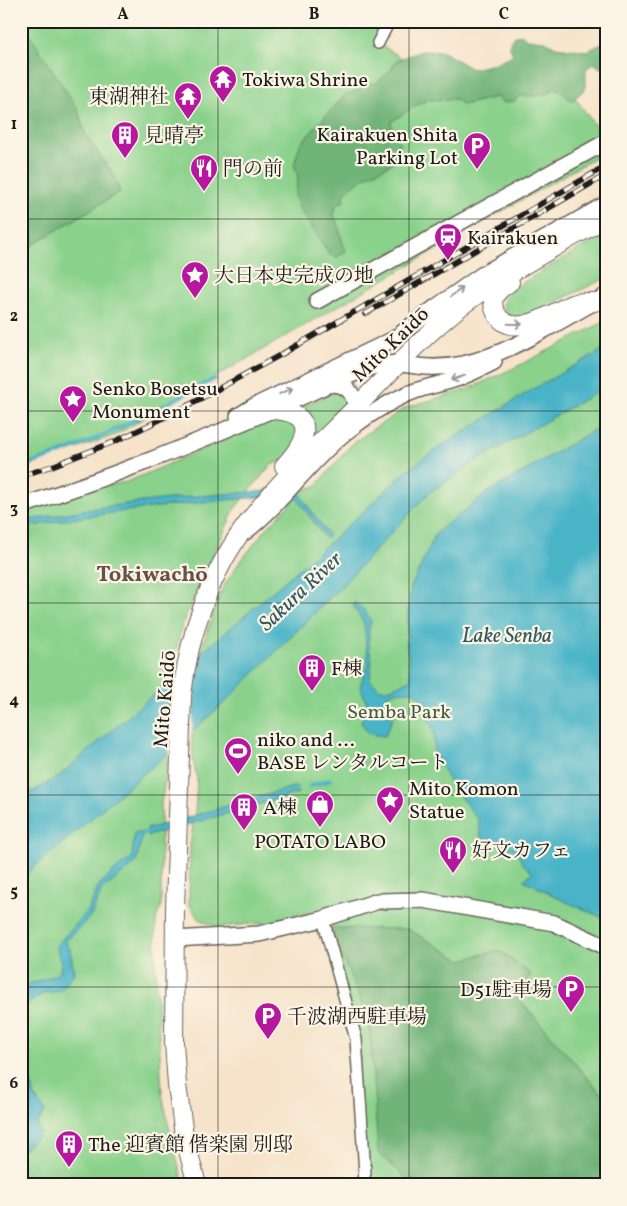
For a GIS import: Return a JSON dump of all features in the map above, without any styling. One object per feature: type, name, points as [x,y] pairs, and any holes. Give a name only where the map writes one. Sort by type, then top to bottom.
[{"type":"main road","name":"Mito Kaidō","points":[[197,1185],[184,1135],[176,1085],[174,1043],[175,939],[182,694],[193,635],[207,596],[236,539],[249,520],[281,484],[438,325],[476,296],[538,257],[606,218]]},
{"type":"main road","points":[[538,257],[526,273],[502,288],[495,295],[493,303],[495,312],[501,321],[507,325],[516,326],[540,320],[574,303],[600,299]]},
{"type":"main road","points":[[249,520],[257,497],[292,458],[303,442],[305,435],[303,423],[293,413],[273,410]]},
{"type":"street","points":[[378,43],[389,21]]},
{"type":"street","points":[[318,301],[606,142]]},
{"type":"street","points":[[198,440],[254,406],[394,339],[483,274],[606,204]]},
{"type":"street","points":[[236,539],[262,519],[277,500],[322,455],[346,432],[362,421],[406,395],[459,378],[503,358],[531,338],[600,299]]},
{"type":"street","points":[[21,506],[92,482],[198,440],[273,410],[371,367],[381,364],[400,363],[419,366],[462,364],[485,357],[531,338]]},
{"type":"street","points":[[326,386],[333,384],[346,388],[353,395],[355,408]]},
{"type":"street","points":[[175,939],[259,934],[322,919],[378,901],[423,900],[554,923],[606,947]]},
{"type":"street","points":[[322,919],[356,1039],[365,1173],[361,1185]]},
{"type":"green space","name":"Kairakuen","points":[[21,21],[387,21],[377,43],[463,95],[568,88],[606,141],[606,151],[115,435],[21,469]]},
{"type":"green space","points":[[21,21],[78,110],[85,134],[112,172],[120,192],[21,252]]},
{"type":"green space","points":[[521,34],[527,39],[545,41],[556,47],[587,51],[606,42],[606,66],[600,68],[594,63],[586,69],[586,88],[572,101],[554,86],[551,92],[537,96],[520,96],[514,101],[504,103],[496,97],[463,105],[455,99],[427,100],[391,122],[393,132],[400,144],[393,163],[363,178],[345,192],[344,201],[336,205],[334,216],[346,251],[337,257],[330,255],[300,210],[295,197],[298,177],[294,165],[300,144],[345,95],[356,91],[365,82],[375,84],[390,71],[397,60],[422,51],[443,52],[472,69],[490,65],[513,55],[509,45],[513,37]]},
{"type":"green space","points":[[606,233],[606,278],[522,318],[507,315],[503,304],[512,289]]},
{"type":"green space","name":"Semba Park","points":[[606,321],[606,1185],[361,1185],[356,1039],[328,925],[327,908],[274,922],[217,927],[198,918],[189,904],[190,845],[195,813],[197,780],[193,761],[192,708],[198,662],[205,637],[222,589],[236,567],[266,529],[304,490],[316,486],[352,444],[407,407],[466,390]]},
{"type":"green space","points":[[340,390],[347,401],[300,454],[271,465],[235,508],[182,624],[172,668],[167,770],[161,803],[161,907],[156,918],[155,958],[162,1094],[184,1185],[21,1185],[21,500],[127,482]]},
{"type":"green space","points":[[330,928],[408,929],[461,960],[499,950],[531,974],[517,997],[606,1099],[606,1185],[413,1185],[378,1152],[369,1020]]},
{"type":"water","name":"Sakura River","points":[[606,348],[606,387],[478,460],[429,493],[338,590],[224,703],[21,880],[21,798],[58,777],[330,542],[410,468],[441,446],[528,392]]},
{"type":"water","name":"Lake Senba","points":[[606,423],[606,919],[564,901],[524,880],[532,872],[522,863],[519,855],[513,849],[501,846],[490,837],[486,841],[481,836],[478,820],[448,780],[434,751],[434,732],[425,707],[417,694],[413,691],[393,692],[384,698],[393,718],[385,736],[369,734],[361,722],[367,702],[361,689],[361,683],[368,664],[364,623],[352,604],[354,602],[364,610],[371,621],[369,630],[369,646],[372,661],[370,680],[379,688],[385,690],[411,680],[407,647],[411,587],[436,533],[487,493]]},
{"type":"water","points":[[296,489],[329,536],[326,539],[294,494],[123,511],[21,528],[21,522],[123,504]]},
{"type":"water","points":[[297,786],[298,793],[148,836],[147,829]]},
{"type":"water","points":[[134,833],[143,833],[136,863],[102,890],[91,916],[65,942],[70,949],[74,973],[59,991],[44,993],[21,1008],[21,987],[55,975],[60,970],[61,963],[56,946],[88,911],[99,885],[132,858]]},
{"type":"water","points":[[21,1065],[29,1075],[35,1097],[45,1112],[37,1124],[40,1134],[21,1151]]},
{"type":"pier","points":[[200,650],[195,679],[192,734],[169,756],[173,673]]},
{"type":"waterway","points":[[21,466],[96,439],[215,379]]},
{"type":"waterway","points":[[310,786],[330,780]]},
{"type":"railway","points":[[21,476],[116,441],[180,410],[282,354],[606,166]]},
{"type":"railway","points":[[365,314],[606,175]]},
{"type":"place","name":"Tokiwa Shrine","points":[[223,103]]},
{"type":"place","name":"東湖神社","points":[[188,120]]},
{"type":"place","name":"見晴亭","points":[[125,159]]},
{"type":"place","name":"Kairakuen Shita Parking Lot","points":[[477,170]]},
{"type":"place","name":"門の前","points":[[204,192]]},
{"type":"place","name":"Kairakuen","points":[[448,261]]},
{"type":"place","name":"大日本史完成の地","points":[[195,299]]},
{"type":"place","name":"Senko Bosetsu Monument","points":[[73,423]]},
{"type":"place","name":"F棟","points":[[312,692]]},
{"type":"place","name":"niko and ... BASE レンタルコート","points":[[238,775]]},
{"type":"place","name":"Mito Komon Statue","points":[[390,824]]},
{"type":"place","name":"POTATO LABO","points":[[320,828]]},
{"type":"place","name":"A棟","points":[[244,831]]},
{"type":"place","name":"好文カフェ","points":[[453,874]]},
{"type":"place","name":"D51駐車場","points":[[571,1013]]},
{"type":"place","name":"千波湖西駐車場","points":[[268,1040]]},
{"type":"place","name":"The 迎賓館 偕楽園 別邸","points":[[69,1168]]},
{"type":"district","name":"Tokiwachō","points":[[152,573]]}]
